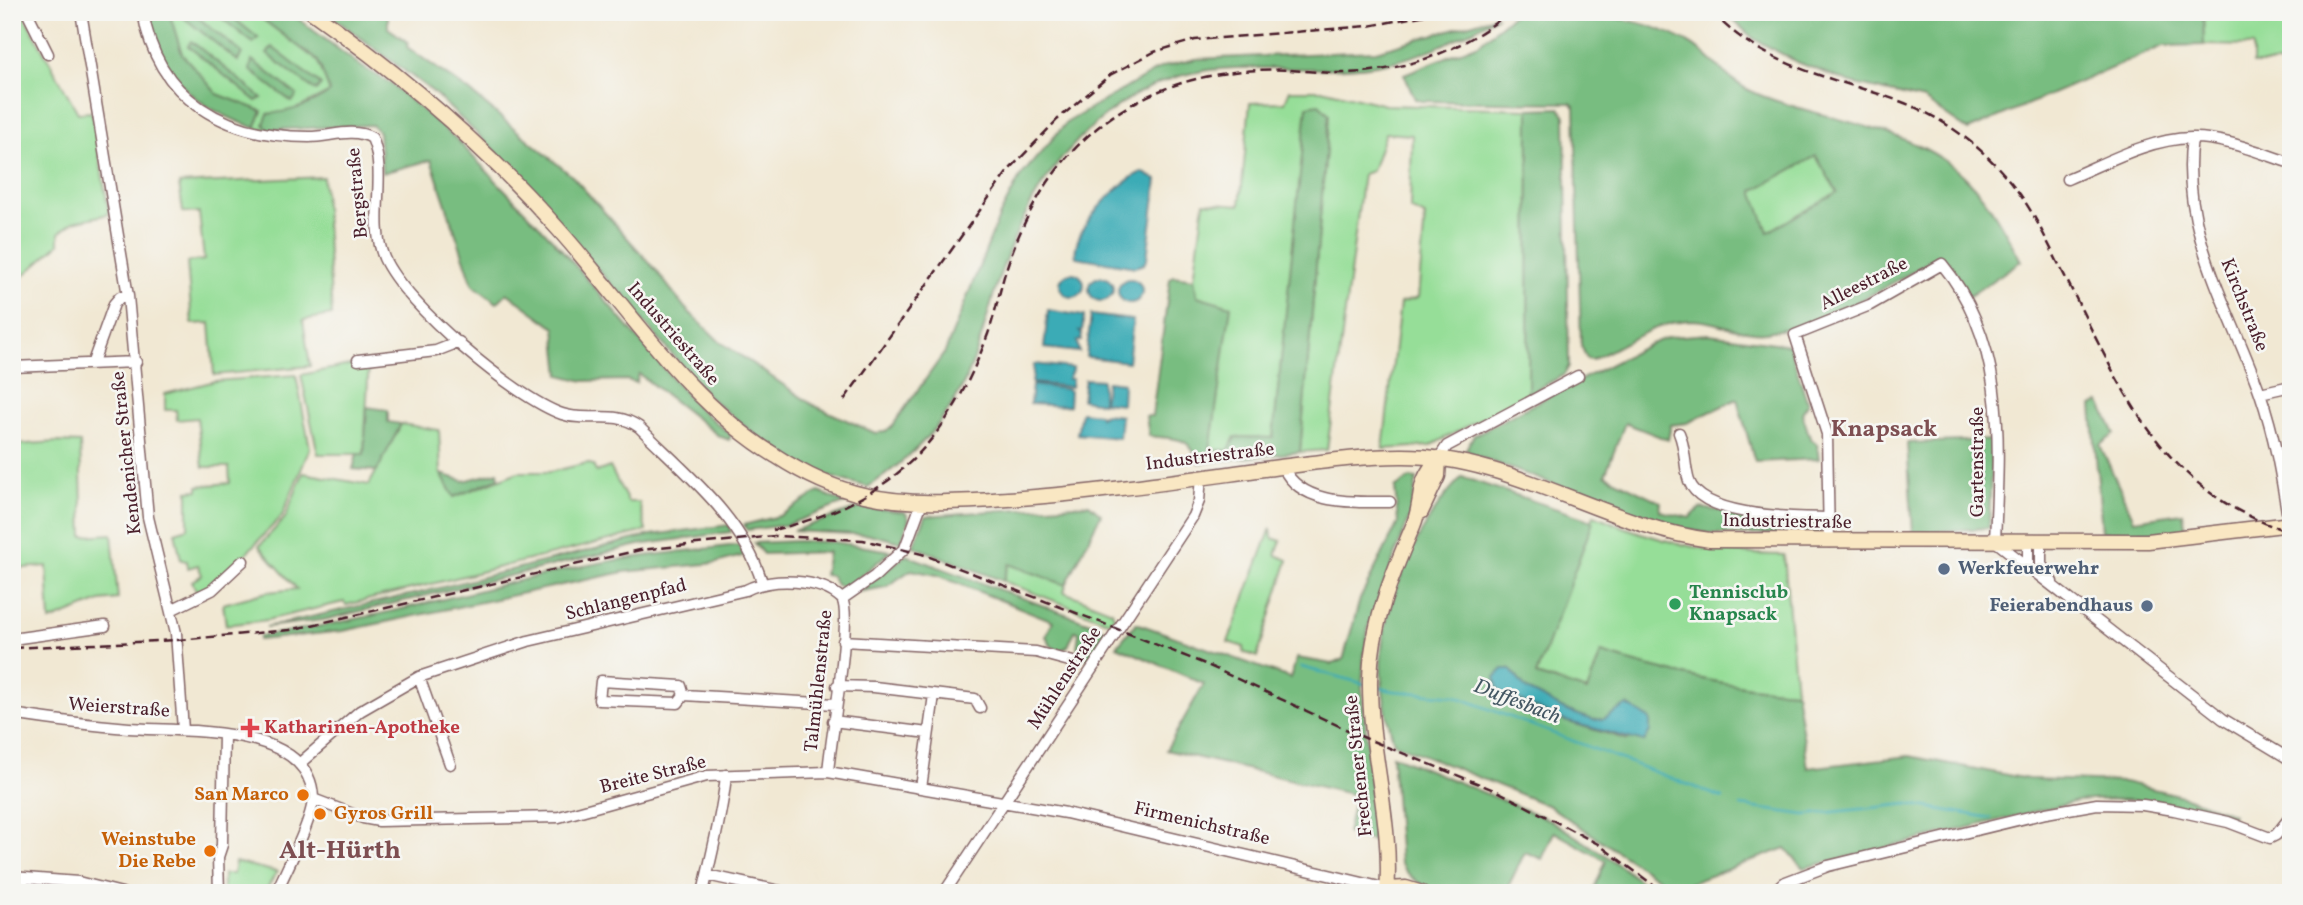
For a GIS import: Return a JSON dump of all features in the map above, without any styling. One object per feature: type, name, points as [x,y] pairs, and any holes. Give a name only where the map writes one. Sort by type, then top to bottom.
[{"type":"main road","name":"Industriestraße","points":[[312,12],[404,80],[463,130],[562,233],[667,359],[739,430],[775,456],[832,485],[876,498],[922,502],[1048,497],[1350,458],[1439,458],[1508,474],[1686,537],[1829,542],[2148,541],[2290,524]]},
{"type":"main road","name":"Frechener Straße","points":[[1391,891],[1370,678],[1377,623],[1416,516],[1424,474],[1439,458]]},
{"type":"main road","name":"Firmenichstraße","points":[[1391,891],[1406,888],[1422,893]]},
{"type":"street","points":[[27,12],[48,54]]},
{"type":"street","name":"Kendenicher Straße","points":[[81,12],[128,296],[148,517],[178,645],[183,730]]},
{"type":"street","name":"Bergstraße","points":[[143,12],[152,51],[163,70],[194,104],[216,119],[260,134],[316,137],[353,131],[372,138],[376,155],[377,226],[385,260],[414,300],[458,342],[508,381],[552,410],[574,417],[628,419],[639,427],[732,522],[754,555],[762,582]]},
{"type":"street","points":[[2067,179],[2147,146],[2192,138],[2226,143],[2291,163]]},
{"type":"street","name":"Kirchstraße","points":[[2192,138],[2190,183],[2207,262],[2260,393],[2274,436],[2290,524]]},
{"type":"street","name":"Alleestraße","points":[[1828,518],[1827,434],[1795,335],[1870,305],[1941,264],[1945,268]]},
{"type":"street","name":"Gartenstraße","points":[[1945,268],[1976,321],[1991,364],[2000,434],[1995,541]]},
{"type":"street","name":"Kendenicher Straße","points":[[93,362],[114,304],[117,299],[128,296]]},
{"type":"street","points":[[358,360],[436,351],[458,342]]},
{"type":"street","points":[[12,367],[50,368],[93,362],[136,362]]},
{"type":"street","points":[[1439,458],[1447,446],[1578,376]]},
{"type":"street","points":[[2260,393],[2291,386]]},
{"type":"street","points":[[1679,433],[1685,446],[1690,483],[1706,499],[1753,513],[1828,518],[1829,542]]},
{"type":"street","points":[[1283,467],[1291,481],[1314,495],[1353,502],[1390,502]]},
{"type":"street","name":"Mühlenstraße","points":[[944,893],[1193,516],[1199,501],[1201,477]]},
{"type":"street","name":"Talmühlenstraße","points":[[828,772],[846,604],[842,599],[875,576],[905,548],[922,502]]},
{"type":"street","points":[[2028,569],[2034,540]]},
{"type":"street","points":[[2034,540],[2043,571],[2056,587]]},
{"type":"street","points":[[1995,541],[2223,719],[2291,760]]},
{"type":"street","points":[[171,610],[212,590],[243,561]]},
{"type":"street","name":"Schlangenpfad","points":[[299,764],[360,711],[419,677],[528,641],[746,590],[762,582],[814,585],[827,588],[842,599]]},
{"type":"street","points":[[12,639],[105,626]]},
{"type":"street","points":[[843,641],[1036,652],[1073,662]]},
{"type":"street","points":[[419,677],[450,764]]},
{"type":"street","points":[[601,681],[681,686],[684,695],[678,703],[604,700],[598,696],[601,681]]},
{"type":"street","points":[[837,686],[975,699],[980,708]]},
{"type":"street","points":[[684,695],[835,705]]},
{"type":"street","points":[[921,788],[934,695]]},
{"type":"street","name":"Weierstraße","points":[[12,714],[123,727],[224,734],[273,746],[291,755],[299,764]]},
{"type":"street","points":[[833,721],[928,733]]},
{"type":"street","points":[[219,893],[218,857],[222,845],[224,734]]},
{"type":"street","points":[[275,893],[301,837],[313,799],[299,764]]},
{"type":"street","name":"Breite Straße","points":[[313,799],[363,818],[379,821],[502,817],[539,820],[583,811],[696,778],[828,772],[1006,801]]},
{"type":"street","points":[[703,893],[715,827],[724,803],[726,775]]},
{"type":"street","name":"Firmenichstraße","points":[[1006,801],[1194,841],[1391,891]]},
{"type":"street","points":[[1772,893],[1783,883],[1828,866],[2072,807],[2143,805],[2228,822],[2270,838],[2276,835],[2291,816]]},
{"type":"street","points":[[707,875],[789,893]]},
{"type":"street","points":[[12,877],[78,882],[121,893]]},
{"type":"green space","points":[[12,12],[22,12],[78,113],[92,112],[109,214],[73,222],[59,233],[59,244],[12,286]]},
{"type":"green space","points":[[148,12],[169,12],[182,54],[217,94],[262,111],[255,128],[213,109],[183,86],[163,55]]},
{"type":"green space","points":[[169,12],[178,12],[238,61],[242,53],[191,12],[214,12],[253,42],[258,38],[226,12],[253,12],[318,61],[330,92],[293,111],[268,114],[268,130],[255,128],[262,111],[217,94],[182,54]]},
{"type":"green space","points":[[191,12],[242,53],[238,61],[178,13]]},
{"type":"green space","points":[[214,12],[226,12],[258,38],[253,43]]},
{"type":"green space","points":[[253,12],[289,12],[362,67],[390,83],[456,139],[555,242],[697,407],[731,435],[729,440],[719,436],[639,374],[636,383],[627,380],[584,381],[560,375],[555,328],[507,293],[497,303],[473,285],[431,160],[382,173],[379,132],[372,125],[268,130],[264,124],[268,114],[300,107],[330,92],[318,61]]},
{"type":"green space","points":[[326,12],[388,12],[388,28],[408,42],[407,47],[469,91],[573,177],[655,269],[685,308],[719,341],[813,405],[875,433],[885,432],[893,425],[945,352],[1000,215],[1020,177],[1066,123],[1162,67],[1196,59],[1376,51],[1498,16],[1439,46],[1408,58],[1376,65],[1336,68],[1231,68],[1198,72],[1165,81],[1131,98],[1095,124],[1064,155],[1028,209],[997,283],[977,352],[948,411],[911,453],[868,487],[827,476],[797,462],[762,440],[710,398],[493,149],[433,92]]},
{"type":"green space","points":[[1516,12],[1604,16],[1667,32],[1696,48],[1744,88],[1782,103],[1896,136],[1947,162],[1969,181],[1985,200],[2021,261],[1968,297],[1953,269],[1939,257],[1856,303],[1789,328],[1757,332],[1710,322],[1679,321],[1640,335],[1592,360],[1587,359],[1581,345],[1575,107],[1571,103],[1421,101],[1415,99],[1404,74],[1479,44]],"holes":[[[1816,156],[1837,192],[1768,232],[1753,191]]]},
{"type":"green space","points":[[1724,12],[2203,12],[2204,45],[2163,46],[1968,130],[1924,100],[1851,83],[1797,62],[1754,39]]},
{"type":"green space","points":[[2203,12],[2291,12],[2291,64],[2253,64],[2253,46],[2204,45]]},
{"type":"green space","points":[[191,41],[262,98],[256,101],[188,46]]},
{"type":"green space","points":[[272,47],[321,85],[316,91],[267,54]]},
{"type":"green space","points":[[252,60],[297,95],[292,102],[250,70]]},
{"type":"green space","points":[[1290,90],[1326,90],[1385,105],[1529,109],[1528,394],[1430,446],[1383,449],[1400,303],[1418,298],[1425,216],[1410,209],[1412,135],[1385,133],[1372,171],[1363,174],[1327,450],[1300,452],[1329,114],[1319,105],[1308,106],[1273,438],[1235,437],[1229,450],[1210,450],[1230,308],[1197,296],[1194,279],[1204,202],[1240,205],[1250,103],[1285,102]]},
{"type":"green space","points":[[1319,104],[1329,114],[1300,452],[1199,463],[1186,443],[1149,436],[1146,416],[1152,416],[1170,279],[1173,276],[1194,279],[1197,296],[1231,306],[1210,450],[1229,450],[1235,437],[1273,438],[1307,106]]},
{"type":"green space","points":[[1560,108],[1565,116],[1569,366],[1564,375],[1528,394],[1529,109]]},
{"type":"green space","points":[[1816,156],[1838,193],[1768,232],[1752,191]]},
{"type":"green space","points":[[323,177],[332,315],[303,320],[310,366],[214,375],[210,323],[192,324],[187,262],[204,260],[199,213],[183,212],[179,184]]},
{"type":"green space","points":[[1709,334],[1789,345],[1808,404],[1802,413],[1810,438],[1817,444],[1819,459],[1755,462],[1737,399],[1687,423],[1671,425],[1668,440],[1625,423],[1605,475],[1661,502],[1660,511],[1690,518],[1700,508],[1818,524],[1821,535],[1713,534],[1671,527],[1474,455],[1466,449],[1474,435],[1648,345],[1669,337]]},
{"type":"green space","points":[[369,361],[364,454],[318,454],[301,375]]},
{"type":"green space","points":[[296,375],[310,448],[282,516],[218,583],[198,595],[192,581],[202,575],[198,565],[188,568],[187,561],[181,560],[175,532],[188,528],[188,491],[198,490],[198,486],[230,483],[229,467],[203,467],[197,418],[177,420],[176,410],[165,410],[165,394],[215,381]]},
{"type":"green space","points":[[2100,402],[2115,434],[2100,445],[2134,520],[2183,513],[2186,533],[2102,532],[2092,406]]},
{"type":"green space","points":[[367,407],[388,410],[388,422],[401,424],[377,471],[353,469],[357,454],[364,454]]},
{"type":"green space","points":[[401,424],[439,430],[441,474],[454,497],[518,472],[550,472],[587,463],[593,465],[596,472],[610,467],[628,502],[639,502],[646,531],[346,605],[344,602],[267,620],[226,625],[223,604],[267,592],[297,589],[259,546],[285,518],[303,473],[369,485]]},
{"type":"green space","points":[[1992,440],[1989,528],[1913,533],[1907,443]]},
{"type":"green space","points":[[80,443],[83,536],[112,534],[118,599],[100,601],[50,621],[47,566],[12,569],[14,445]]},
{"type":"green space","points":[[498,472],[499,478],[454,497],[441,474],[464,481]]},
{"type":"green space","points":[[1462,477],[1593,521],[1536,675],[1587,691],[1601,653],[1697,678],[1796,691],[1808,768],[1909,756],[2028,779],[2124,782],[2182,796],[2233,814],[2232,817],[2156,802],[2078,801],[1803,868],[1786,848],[1674,889],[1549,806],[1394,743],[1381,673],[1388,615],[1406,563],[1432,515]],"holes":[[[1510,669],[1527,690],[1565,710],[1593,720],[1604,719],[1628,705],[1628,740],[1565,721],[1502,693]]]},
{"type":"green space","points":[[1410,478],[1417,479],[1410,516],[1369,624],[1364,655],[1362,687],[1376,842],[1347,833],[1355,795],[1166,750],[1204,684],[1117,646],[1136,623],[1290,678],[1297,658],[1332,664],[1343,660],[1360,599],[1398,523],[1395,488]]},
{"type":"green space","points":[[819,492],[845,503],[786,525],[747,530],[744,525],[779,516]]},
{"type":"green space","points":[[1089,504],[1101,514],[1066,585],[1009,564],[1003,581],[913,546],[926,516]]},
{"type":"green space","points":[[861,507],[905,512],[909,519],[901,542],[873,535],[793,531]]},
{"type":"green space","name":"Tennisclub Knapsack","points":[[1594,515],[1687,546],[1784,555],[1796,691],[1746,687],[1697,678],[1601,653],[1587,691],[1536,675]]},
{"type":"green space","points":[[729,525],[731,532],[639,545],[323,620],[266,627],[427,591],[651,535]]},
{"type":"green space","points":[[1271,528],[1272,538],[1281,541],[1276,555],[1288,560],[1257,657],[1243,652],[1244,647],[1228,642]]},
{"type":"green space","points":[[834,542],[891,551],[846,588],[836,585],[831,576],[824,575],[828,552],[763,554],[754,543]]},
{"type":"green space","points":[[738,545],[746,555],[716,563],[624,572],[343,631],[259,640],[259,636],[375,615],[586,565]]},
{"type":"green space","points":[[906,555],[1098,626],[1106,630],[1104,639],[1087,659],[1082,658],[1077,648],[1079,632],[1075,631],[1068,646],[1060,651],[1051,646],[1046,636],[1053,621],[937,575],[911,570],[886,587],[858,592]]},
{"type":"green space","points":[[1009,564],[1066,585],[1064,592],[1112,611],[1115,620],[1113,623],[1003,581]]},
{"type":"green space","points":[[1392,755],[1550,820],[1608,857],[1656,893],[1592,893],[1606,861],[1554,832],[1542,859],[1525,852],[1505,893],[1461,894],[1421,884],[1400,863]]},
{"type":"green space","points":[[235,862],[277,872],[266,890],[223,893],[223,874],[233,874]]},
{"type":"water","points":[[1142,172],[1157,180],[1144,264],[1135,267],[1076,257],[1076,246],[1081,234],[1098,208],[1121,185]]},
{"type":"water","points":[[1072,273],[1081,276],[1084,285],[1081,294],[1072,297],[1063,294],[1060,285],[1063,276]]},
{"type":"water","points":[[1101,277],[1110,280],[1113,289],[1110,298],[1101,301],[1092,298],[1089,289],[1092,280]]},
{"type":"water","points":[[1130,279],[1139,282],[1142,291],[1139,300],[1130,303],[1121,300],[1118,291],[1121,282]]},
{"type":"water","points":[[1048,310],[1084,316],[1082,331],[1078,331],[1082,333],[1081,341],[1077,341],[1079,352],[1044,348]]},
{"type":"water","points":[[1091,315],[1133,320],[1128,362],[1086,357]]},
{"type":"water","points":[[1034,364],[1073,368],[1068,379],[1072,379],[1071,387],[1032,383]]},
{"type":"water","points":[[1085,379],[1102,380],[1102,403],[1082,400]]},
{"type":"water","points":[[1107,381],[1123,383],[1122,404],[1103,402]]},
{"type":"water","points":[[1032,385],[1070,391],[1069,406],[1030,404]]},
{"type":"water","points":[[1081,412],[1099,414],[1100,417],[1104,414],[1121,416],[1119,438],[1077,434]]},
{"type":"water","points":[[1503,669],[1510,669],[1527,690],[1565,710],[1593,720],[1604,719],[1627,705],[1650,719],[1650,731],[1644,742],[1565,721],[1502,693],[1497,687],[1495,677]]},
{"type":"waterway","name":"Duffesbach","points":[[1301,667],[1365,684]]},
{"type":"waterway","name":"Duffesbach","points":[[1375,687],[1455,696],[1723,798]]},
{"type":"waterway","points":[[1741,806],[1805,815],[1908,804],[1991,818]]},
{"type":"railway","points":[[844,400],[1008,171],[1057,120],[1110,75],[1154,52],[1195,40],[1369,26],[1441,12]]},
{"type":"railway","points":[[773,530],[850,504],[909,463],[933,438],[972,373],[990,327],[1012,252],[1040,194],[1081,143],[1115,115],[1153,94],[1215,75],[1269,70],[1365,72],[1410,64],[1472,38],[1509,12]]},
{"type":"railway","points":[[1712,12],[1732,31],[1754,46],[1801,69],[1917,108],[1946,124],[1986,155],[2016,188],[2029,208],[2121,386],[2145,424],[2173,459],[2205,489],[2244,514],[2291,532]]},
{"type":"railway","points":[[12,648],[177,640],[290,630],[640,550],[775,536],[863,540],[922,554],[1097,621],[1205,664],[1365,738],[1499,792],[1598,844],[1664,893]]},
{"type":"place","name":"Werkfeuerwehr","points":[[1944,569]]},
{"type":"place","name":"Tennisclub Knapsack","points":[[1675,604]]},
{"type":"place","name":"Feierabendhaus","points":[[2147,606]]},
{"type":"place","name":"Katharinen-Apotheke","points":[[250,728]]},
{"type":"place","name":"San Marco","points":[[303,795]]},
{"type":"place","name":"Gyros Grill","points":[[320,814]]},
{"type":"place","name":"Weinstube Die Rebe","points":[[210,851]]},
{"type":"district","name":"Knapsack","points":[[1884,430]]},
{"type":"district","name":"Alt-Hürth","points":[[340,851]]}]
